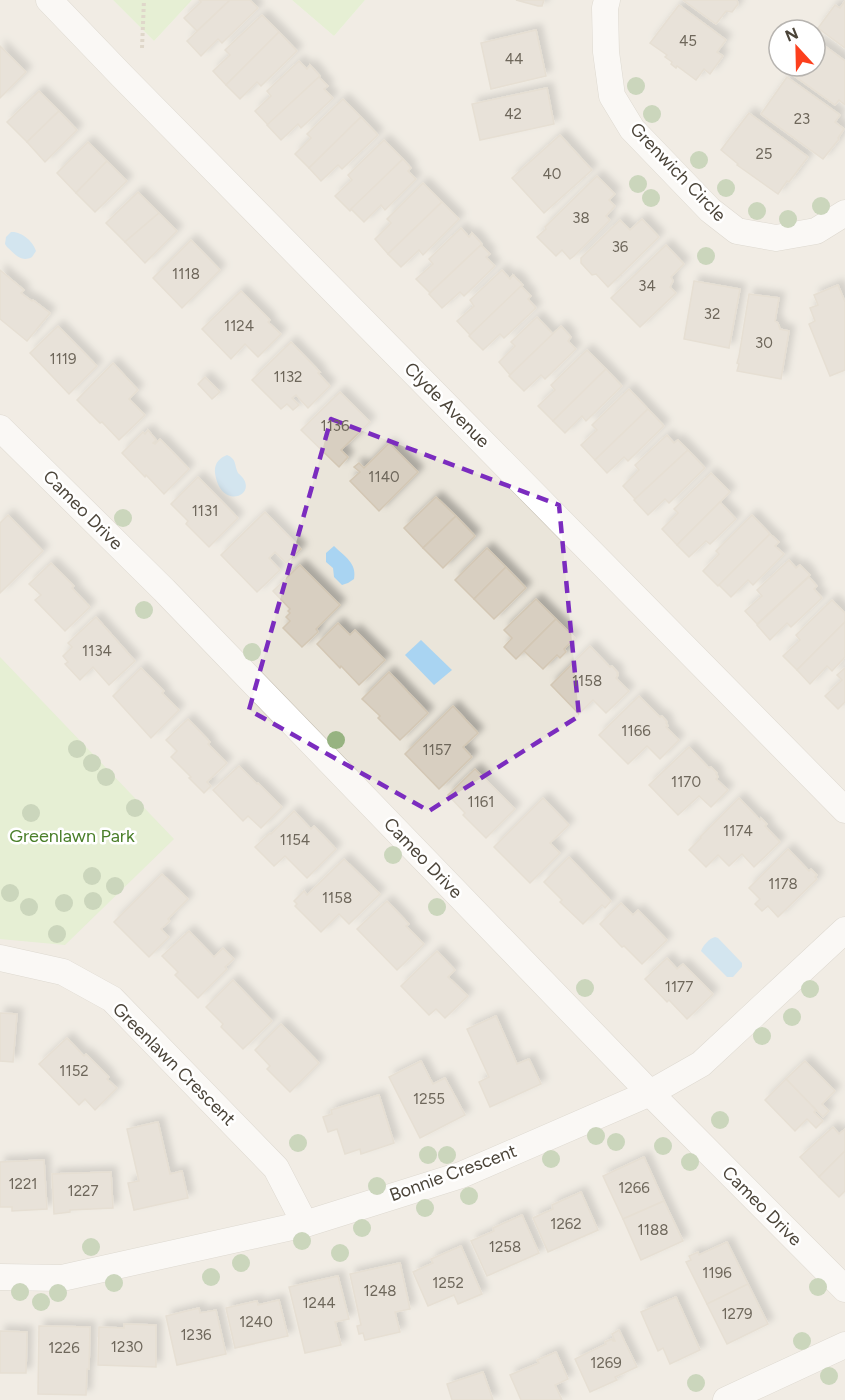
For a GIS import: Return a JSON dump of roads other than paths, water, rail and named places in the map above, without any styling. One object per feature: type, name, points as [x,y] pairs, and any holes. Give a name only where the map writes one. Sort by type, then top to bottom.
[{"type":"street","name":"Clyde Avenue","points":[[49,0],[845,810]]},
{"type":"street","name":"Grenwich Circle","points":[[607,0],[605,8],[606,52],[612,96],[632,129],[710,210],[737,231],[776,238],[816,231],[845,213]]},
{"type":"street","name":"Cameo Drive","points":[[0,428],[164,590],[650,1093],[845,1289]]},
{"type":"street","name":"Bonnie Crescent","points":[[0,1277],[62,1278],[305,1224],[461,1175],[650,1093],[701,1064],[845,930]]},
{"type":"street","name":"Greenlawn Crescent","points":[[0,958],[63,972],[111,999],[276,1168],[305,1224]]},
{"type":"street","points":[[726,1400],[845,1345]]},
{"type":"water","points":[[11,232],[23,235],[32,244],[36,251],[32,257],[21,258],[7,247],[6,237]]},
{"type":"water","points":[[227,455],[234,460],[246,487],[238,496],[225,493],[219,486],[215,473],[218,462]]},
{"type":"water","points":[[334,546],[354,569],[354,579],[342,585],[334,577],[333,568],[326,562],[326,553]]},
{"type":"water","points":[[421,640],[452,670],[434,685],[405,655]]},
{"type":"water","points":[[715,937],[742,963],[742,967],[733,977],[727,977],[701,951],[707,942]]},
{"type":"park label","name":"Greenlawn Park","points":[[72,836]]}]
